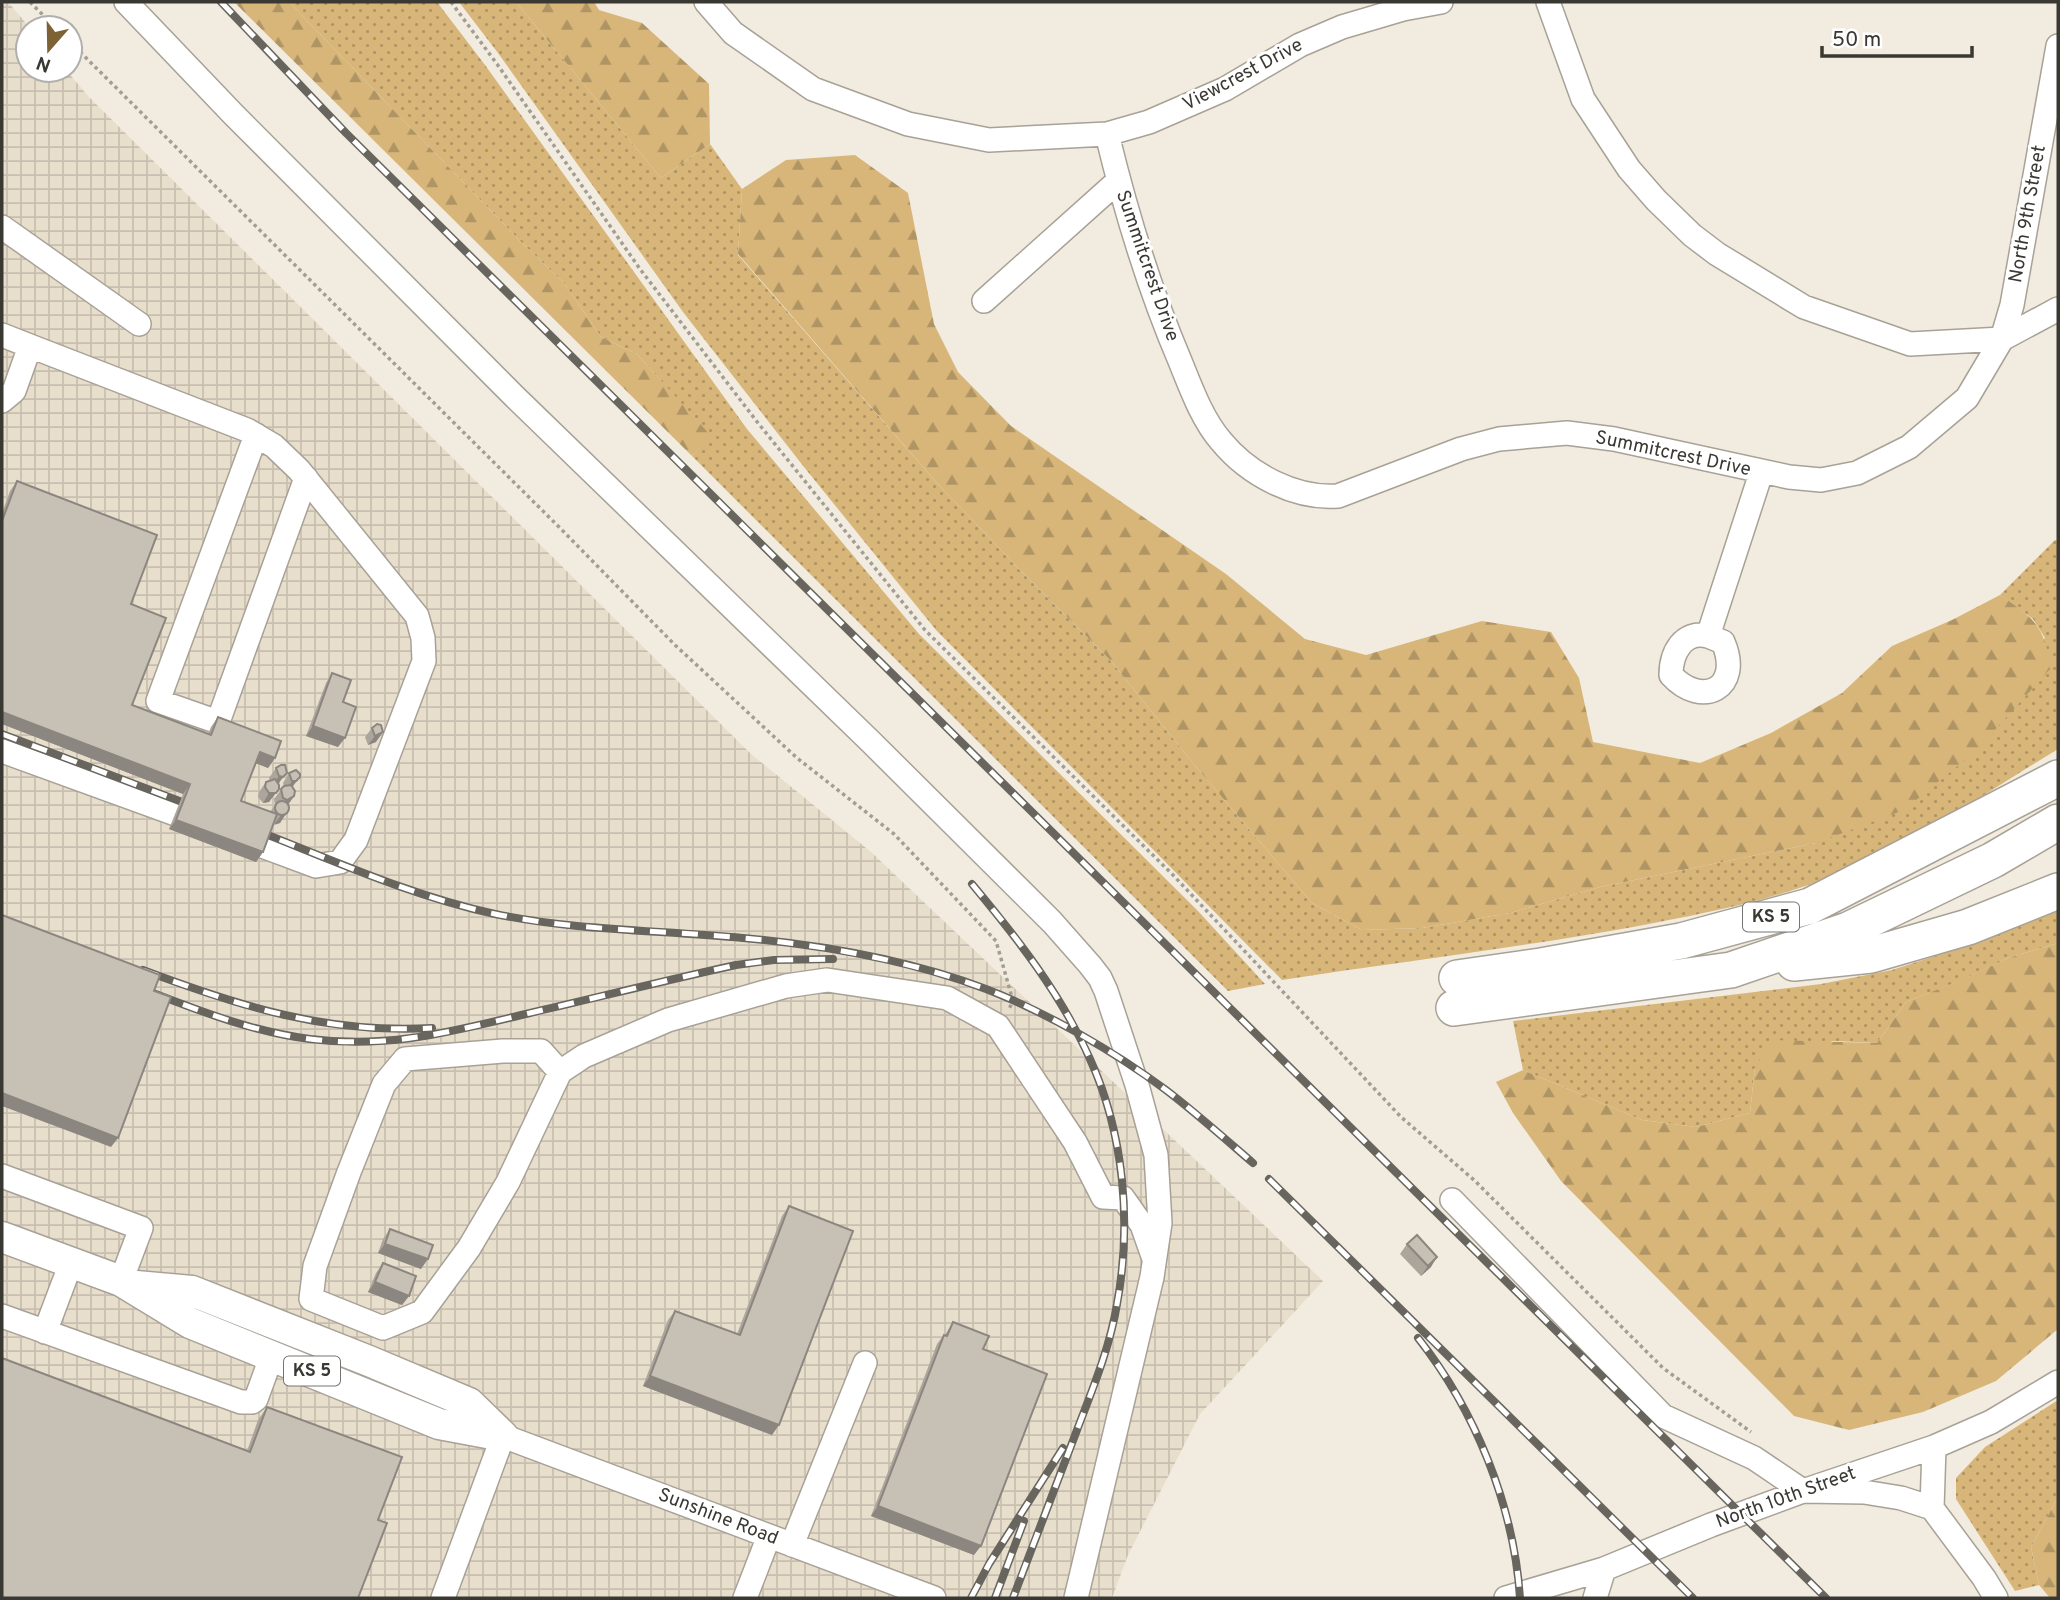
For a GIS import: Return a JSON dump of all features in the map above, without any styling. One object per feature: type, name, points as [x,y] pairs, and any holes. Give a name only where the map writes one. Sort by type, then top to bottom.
[{"type":"highway","name":"KS 5","points":[[2054,779],[1810,906],[1681,941],[1541,967],[1455,993],[1731,970],[1847,930],[1993,860],[2058,822]]},
{"type":"highway","points":[[1731,970],[1871,955],[1968,927],[2058,891]]},
{"type":"main road","name":"Sunshine Road","points":[[2,1237],[125,1283],[190,1323],[439,1424],[503,1436]]},
{"type":"main road","name":"Sunshine Road","points":[[125,1283],[191,1291],[369,1361],[469,1403],[503,1436]]},
{"type":"street","points":[[126,2],[233,114],[514,396],[871,742],[1052,922],[1100,978],[1137,1085],[1156,1155],[1160,1223],[1155,1263],[1076,1598]]},
{"type":"street","name":"Viewcrest Drive","points":[[706,2],[733,33],[813,89],[908,124],[989,140],[1107,134],[1149,122],[1225,89],[1300,45],[1342,27],[1403,9],[1441,2]]},
{"type":"street","points":[[1548,2],[1583,99],[1629,169],[1692,235],[1717,254],[1804,307],[1910,344],[2002,339],[2058,309]]},
{"type":"street","name":"North 9th Street","points":[[2002,339],[2014,293],[2058,46]]},
{"type":"street","name":"Summitcrest Drive","points":[[1107,134],[1118,181],[1154,299],[1197,401],[1221,441],[1255,471],[1298,493],[1321,497],[1338,496],[1461,449],[1499,439],[1567,433],[1614,439],[1761,473],[1821,480],[1857,472],[1909,447],[1967,398],[2002,339]]},
{"type":"street","points":[[984,301],[1118,181]]},
{"type":"street","points":[[2,228],[139,324]]},
{"type":"street","points":[[2,335],[256,435],[274,446],[306,478],[417,616],[423,638],[424,661],[356,840],[340,862],[316,866],[2,751]]},
{"type":"street","points":[[2,401],[14,391],[30,346]]},
{"type":"street","points":[[256,435],[158,701],[218,722],[306,478]]},
{"type":"street","points":[[1709,636],[1761,473]]},
{"type":"street","points":[[560,1072],[541,1051],[503,1051],[405,1059],[384,1084],[349,1172],[316,1266],[311,1299],[383,1328],[422,1312],[469,1248],[508,1182],[560,1072],[584,1056],[668,1020],[786,986],[827,980],[947,998],[998,1026],[1075,1142],[1103,1197],[1123,1198],[1142,1225],[1155,1263]]},
{"type":"street","points":[[2,1176],[141,1228],[125,1283]]},
{"type":"street","points":[[1452,1200],[1663,1416],[1754,1458],[1803,1491],[1864,1492],[1901,1498],[1932,1508],[1996,1598]]},
{"type":"street","points":[[45,1332],[71,1262]]},
{"type":"street","points":[[2,1316],[241,1402],[252,1402],[256,1399],[272,1355]]},
{"type":"street","points":[[792,1545],[865,1363]]},
{"type":"street","name":"North 10th Street","points":[[1506,1598],[1604,1569],[1711,1525],[1934,1447],[1990,1422],[2058,1382]]},
{"type":"street","points":[[443,1598],[503,1436]]},
{"type":"street","name":"Sunshine Road","points":[[503,1436],[934,1598]]},
{"type":"street","points":[[1932,1508],[1934,1447]]},
{"type":"street","points":[[745,1598],[769,1536]]},
{"type":"street","points":[[1595,1598],[1604,1569]]},
{"type":"path","points":[[451,2],[640,269],[758,422],[925,630],[1172,874],[1401,1117],[1474,1180],[1663,1368],[1759,1437]]},
{"type":"path","points":[[84,56],[675,645],[797,758],[894,834],[996,941],[1013,1002],[998,1026]]},
{"type":"shaded area","points":[[2,2],[8,2],[18,14],[14,14],[14,84],[78,84],[751,754],[871,852],[1323,1281],[1200,1414],[1128,1555],[1112,1598],[2,1598]]},
{"type":"green space","points":[[234,2],[289,2],[564,283],[601,337],[637,354],[712,437],[692,456]]},
{"type":"green space","points":[[289,2],[437,2],[747,429],[919,634],[1198,911],[1265,984],[1228,991],[692,456],[711,437],[637,354],[601,337],[564,283]]},
{"type":"green space","points":[[459,2],[516,2],[661,178],[710,144],[742,189],[738,255],[937,483],[1111,661],[1197,768],[1312,903],[1362,930],[1422,928],[1510,913],[1600,887],[1816,843],[2045,638],[2033,619],[2000,595],[2055,540],[2058,541],[2058,749],[1950,816],[1894,847],[1837,874],[1787,892],[1711,912],[1633,927],[1282,980],[936,630],[683,312]]},
{"type":"green space","points":[[516,2],[594,2],[599,10],[642,23],[709,84],[710,144],[661,178]]},
{"type":"green space","points":[[855,155],[908,193],[934,324],[958,372],[1011,426],[1226,574],[1305,639],[1366,655],[1482,621],[1551,632],[1579,678],[1593,742],[1700,763],[1771,733],[1842,693],[1892,646],[1952,620],[2000,595],[2036,624],[2045,642],[2051,668],[1976,751],[1904,810],[1816,843],[1600,887],[1510,913],[1422,928],[1362,930],[1312,903],[1197,768],[1111,661],[937,483],[738,254],[742,189],[786,160]]},
{"type":"green space","points":[[2058,907],[2058,943],[2008,958],[1960,981],[1906,1002],[1877,1043],[1833,1041],[1755,1067],[1750,1113],[1696,1127],[1642,1120],[1523,1070],[1513,1021],[1821,984],[1892,970],[1963,947]]},
{"type":"green space","points":[[2058,943],[2058,1329],[1996,1381],[1923,1412],[1849,1430],[1794,1416],[1561,1181],[1513,1113],[1496,1082],[1523,1070],[1642,1120],[1696,1127],[1750,1113],[1755,1067],[1773,1040],[1877,1043],[1906,1002],[2008,958]]},
{"type":"green space","points":[[2058,1400],[2058,1497],[2031,1547],[2039,1585],[2015,1591],[1956,1499],[1956,1478],[1985,1447]]},
{"type":"green space","points":[[2058,1497],[2058,1598],[2050,1598],[2039,1585],[2031,1547]]},
{"type":"building","points":[[17,481],[157,535],[131,604],[166,618],[132,705],[211,735],[218,717],[281,741],[275,758],[260,752],[241,801],[277,814],[263,852],[176,820],[190,784],[2,712],[2,521]]},
{"type":"building","points":[[332,673],[351,680],[343,702],[356,707],[345,738],[313,726]]},
{"type":"building","points":[[377,724],[381,725],[383,732],[375,736],[372,728]]},
{"type":"building","points":[[285,765],[287,773],[283,777],[279,776],[276,768]]},
{"type":"building","points":[[296,770],[300,777],[292,781],[289,773]]},
{"type":"building","points":[[275,779],[279,789],[276,793],[269,793],[265,787],[266,782]]},
{"type":"building","points":[[291,785],[295,791],[294,796],[287,800],[283,798],[281,789]]},
{"type":"building","points":[[279,801],[285,801],[289,808],[285,815],[279,815],[275,811],[275,805]]},
{"type":"building","points":[[2,915],[160,975],[154,991],[171,997],[118,1138],[2,1093]]},
{"type":"building","points":[[789,1206],[853,1231],[779,1425],[650,1376],[675,1311],[740,1335]]},
{"type":"building","points":[[390,1229],[433,1245],[428,1259],[385,1244]]},
{"type":"building","points":[[1417,1235],[1437,1257],[1428,1266],[1407,1244]]},
{"type":"building","points":[[383,1263],[416,1276],[409,1296],[375,1282]]},
{"type":"building","points":[[953,1322],[989,1336],[983,1349],[1047,1374],[981,1546],[878,1506],[944,1335],[947,1336]]},
{"type":"building","points":[[2,1358],[250,1452],[267,1407],[402,1457],[378,1520],[387,1523],[358,1598],[2,1598]]},
{"type":"railway","points":[[221,2],[346,133],[1826,1598]]},
{"type":"railway","points":[[2,734],[198,808]]},
{"type":"railway","points":[[250,828],[402,887],[495,914],[557,924],[712,935],[804,945],[898,962],[958,979],[1032,1009],[1125,1061],[1166,1090],[1253,1163]]},
{"type":"railway","points":[[972,884],[1052,989],[1090,1059],[1111,1118],[1122,1179],[1124,1211],[1122,1273],[1110,1336],[1095,1383],[1013,1598]]},
{"type":"railway","points":[[153,993],[270,1032],[310,1039],[368,1042],[448,1032],[736,965],[774,960],[833,959]]},
{"type":"railway","points":[[143,970],[214,995],[284,1015],[356,1027],[432,1028]]},
{"type":"railway","points":[[1269,1179],[1693,1598]]},
{"type":"railway","points":[[1418,1338],[1457,1396],[1488,1460],[1510,1529],[1520,1598]]},
{"type":"railway","points":[[971,1598],[989,1564],[1063,1448]]},
{"type":"railway","points":[[995,1598],[1024,1521]]}]
